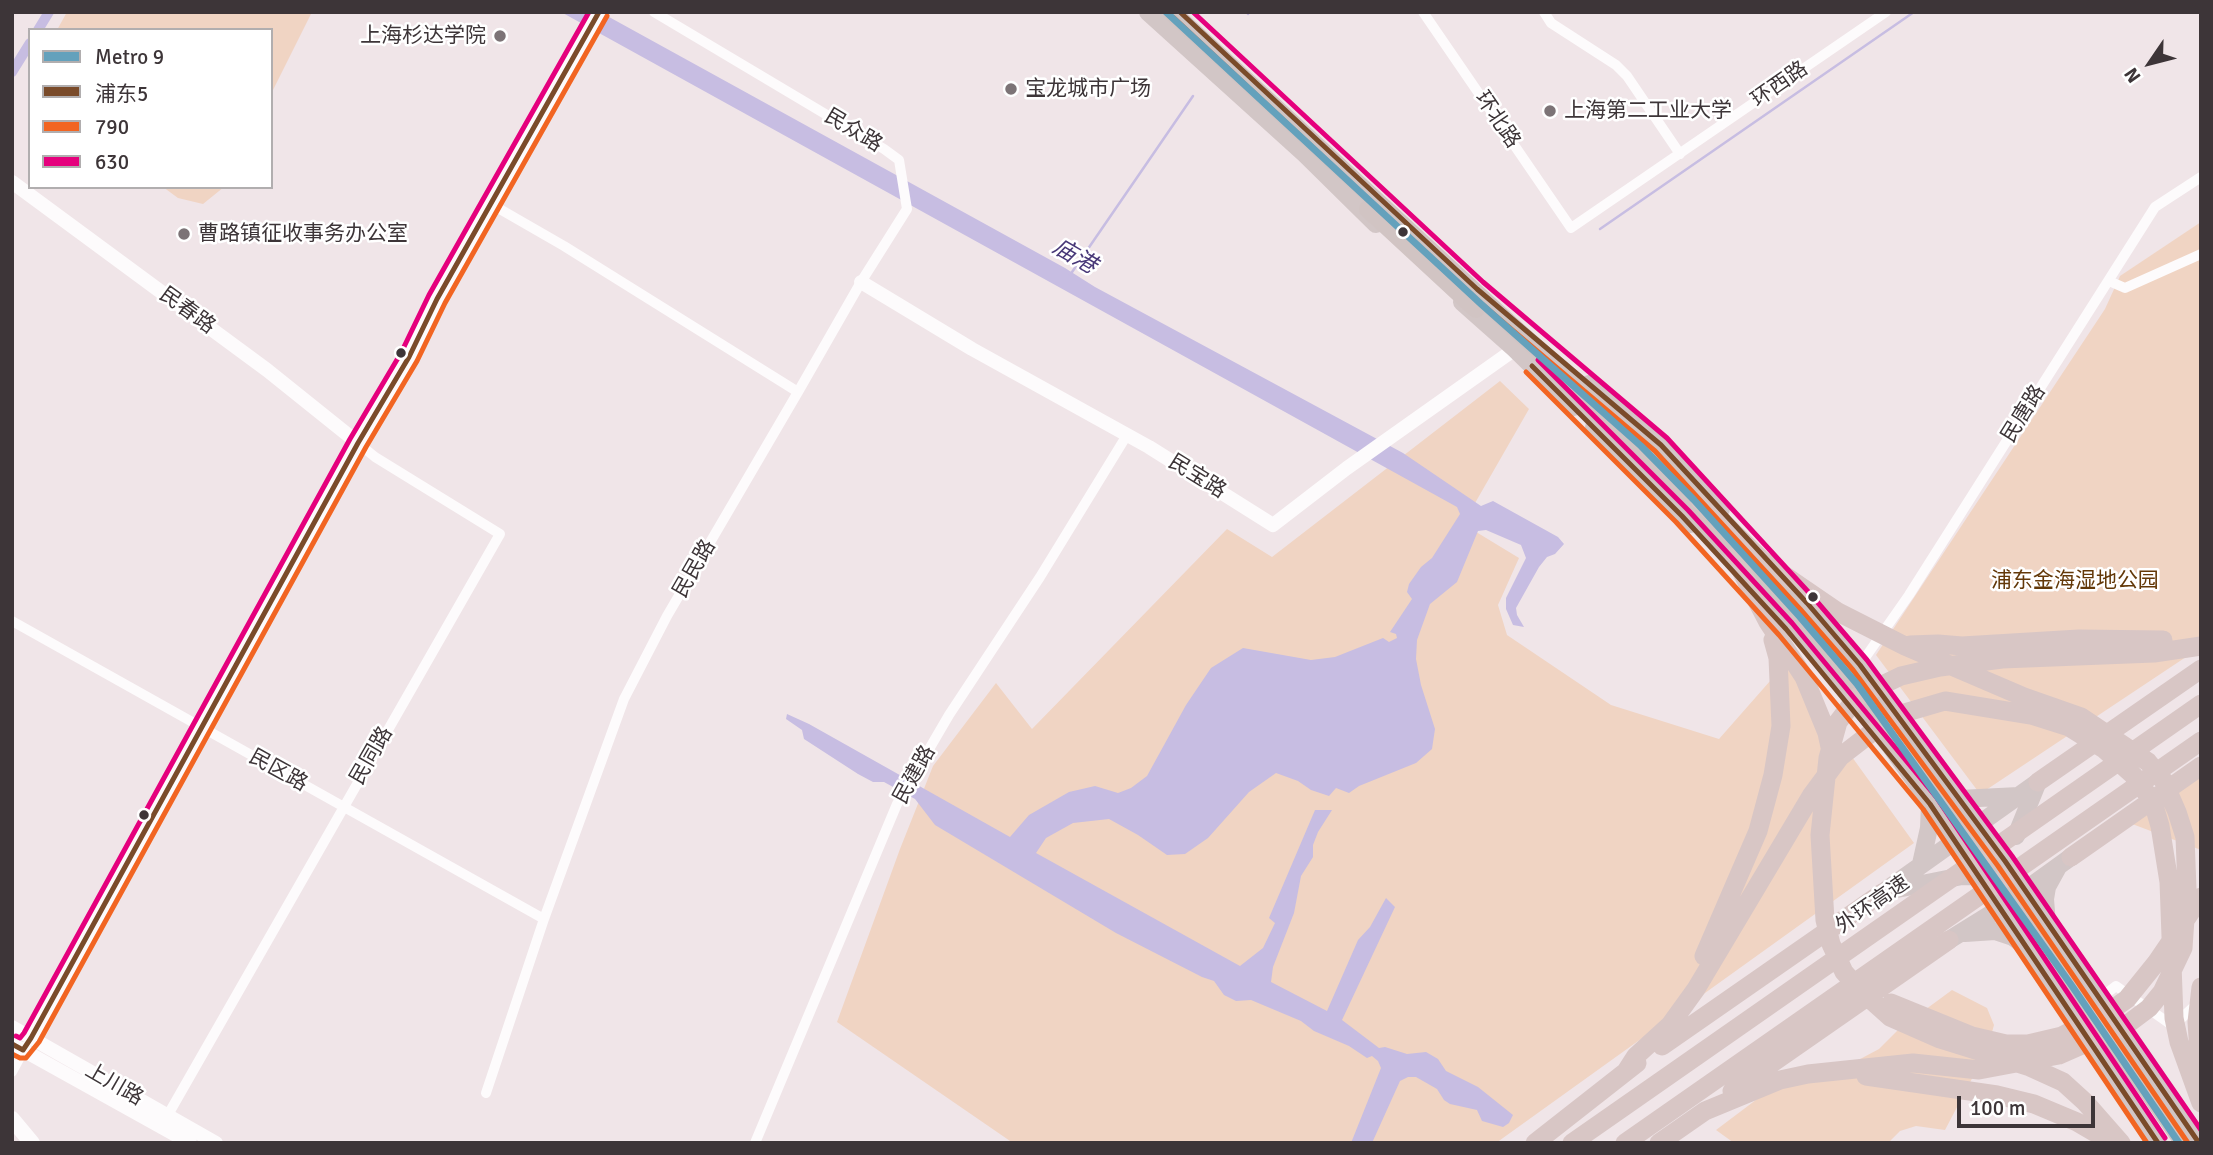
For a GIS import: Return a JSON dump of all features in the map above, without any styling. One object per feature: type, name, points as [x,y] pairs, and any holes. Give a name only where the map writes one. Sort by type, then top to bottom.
[{"type":"highway","points":[[1156,12],[1299,142],[1409,249],[1581,402],[1658,477],[1734,557],[1795,627],[1891,747],[2116,1062],[2169,1143]]},
{"type":"highway","points":[[1172,12],[1643,443],[1762,560],[1838,612],[1905,646],[2024,697],[2081,717],[2148,762],[2163,780],[2177,812],[2185,837],[2187,889],[2183,948],[2162,992],[2149,1009],[2125,1026],[2059,1055],[1979,1070],[1913,1063],[1808,1074],[1780,1080],[1721,1103],[1659,1143]]},
{"type":"highway","points":[[1700,500],[1804,615],[1902,738],[2184,1143]]},
{"type":"highway","points":[[1734,557],[1768,622],[1804,677],[1827,733],[1832,756],[1835,914],[1841,938],[1852,963],[1874,991],[1892,1004],[1972,1035],[2006,1044],[2028,1044],[2062,1036],[2127,999],[2156,963],[2201,897]]},
{"type":"highway","points":[[1742,893],[1773,775],[1781,726],[1778,658],[1768,622]]},
{"type":"highway","points":[[2121,1143],[2085,1102],[2063,1082],[2030,1067],[1940,1039],[1890,1017],[1844,972],[1831,944],[1825,920],[1820,835],[1826,771],[1838,722],[1857,697],[1901,676],[1940,667],[2081,648],[2201,640]]},
{"type":"highway","points":[[1905,646],[1938,644],[2081,648],[2154,653],[2201,646]]},
{"type":"highway","points":[[2038,782],[2201,669]]},
{"type":"highway","points":[[1626,1070],[1636,1056],[1670,1025],[1696,989],[1742,893],[1840,757],[1884,723],[1904,713],[1945,701],[2031,716],[2069,727],[2104,749],[2133,775],[2153,802],[2160,826],[2169,882],[2174,1018],[2179,1042],[2201,1103]]},
{"type":"highway","name":"外环高速","points":[[1572,1143],[2201,704]]},
{"type":"highway","points":[[1625,1143],[2201,741]]},
{"type":"highway","points":[[2065,861],[2201,766]]},
{"type":"highway","points":[[1535,1143],[1626,1070],[1882,892]]},
{"type":"highway","points":[[1721,1103],[1730,1092],[1955,937]]},
{"type":"highway","points":[[2201,987],[2197,1022],[2201,1082]]},
{"type":"highway","points":[[1844,1072],[1997,1095],[2034,1104],[2077,1122],[2113,1143]]},
{"type":"main road","points":[[1148,12],[1305,154],[1393,241],[1515,349],[1682,516],[1786,629],[1930,804],[1957,847],[1993,872],[2021,887],[2199,1143]]},
{"type":"main road","points":[[1180,12],[1477,289],[1661,445],[1807,603],[1860,665],[1981,831],[1993,872],[1997,905],[2158,1143]]},
{"type":"main road","points":[[1882,892],[1921,864],[1957,847],[1981,831],[2038,782]]},
{"type":"main road","points":[[1955,937],[1959,915],[1974,892],[1993,872],[2038,782]]},
{"type":"main road","points":[[1959,799],[2019,796]]},
{"type":"main road","points":[[1921,864],[1929,828],[1930,804]]},
{"type":"main road","points":[[1981,831],[1984,860]]},
{"type":"main road","points":[[1957,847],[1984,860],[1993,872]]},
{"type":"main road","points":[[1882,892],[1910,884],[2065,861]]},
{"type":"main road","points":[[1955,937],[2021,887],[2065,861]]},
{"type":"main road","points":[[2047,924],[2047,887],[2065,861]]},
{"type":"main road","points":[[1955,937],[1995,931],[2013,937],[2033,956]]},
{"type":"main road","points":[[12,1119],[32,1143]]},
{"type":"main road","points":[[12,1136],[18,1143]]},
{"type":"street","points":[[12,1072],[22,1044],[358,443],[409,357],[437,299],[599,12]]},
{"type":"street","name":"民众路","points":[[654,12],[899,160],[907,209],[861,282],[798,392]]},
{"type":"street","name":"环北路","points":[[1423,12],[1571,228]]},
{"type":"street","points":[[1544,12],[1551,23],[1616,65],[1627,76],[1680,154]]},
{"type":"street","name":"环西路","points":[[1571,228],[1886,12]]},
{"type":"street","name":"民唐路","points":[[1860,665],[1909,595],[2155,207],[2201,177]]},
{"type":"street","name":"民春路","points":[[12,182],[267,370],[358,443]]},
{"type":"street","points":[[491,205],[565,246],[798,392]]},
{"type":"street","points":[[2109,281],[2125,288],[2201,254]]},
{"type":"street","name":"民宝路","points":[[861,282],[972,349],[1127,435],[1273,525],[1515,349]]},
{"type":"street","name":"民民路","points":[[486,1093],[544,919],[624,699],[667,616],[798,392]]},
{"type":"street","name":"民建路","points":[[755,1143],[897,804],[949,715],[1040,577],[1127,435]]},
{"type":"street","name":"民同路","points":[[164,1121],[500,534],[375,457],[358,443]]},
{"type":"street","name":"民区路","points":[[12,621],[544,919]]},
{"type":"street","points":[[2099,999],[2116,986],[2173,1026],[2201,1000]]},
{"type":"street","name":"上川路","points":[[12,1027],[22,1044],[164,1121],[216,1143]]},
{"type":"street","name":"上川路","points":[[164,1121],[190,1143]]},
{"type":"green space","points":[[67,12],[312,12],[273,90],[273,28],[58,28]]},
{"type":"green space","points":[[166,189],[222,189],[203,204],[178,198]]},
{"type":"green space","name":"浦东金海湿地公园","points":[[2201,222],[2201,647],[1980,794],[1876,655],[2105,309],[2120,276]]},
{"type":"green space","points":[[1500,381],[1529,409],[1463,524],[1519,558],[1498,605],[1507,635],[1611,705],[1719,739],[1785,664],[1914,843],[1496,1143],[1013,1143],[837,1022],[933,766],[996,683],[1032,729],[1227,529],[1272,557]]},
{"type":"green space","points":[[2201,771],[2201,850],[2127,822]]},
{"type":"green space","points":[[1952,990],[1987,1008],[1994,1025],[1987,1050],[1945,1130],[1916,1126],[1900,1131],[1888,1143],[1734,1143],[1716,1130],[1797,1069],[1817,1082],[1879,1049],[1899,1029]]},
{"type":"shaded area","points":[[561,12],[600,12],[1095,287],[1403,453],[1481,506],[1493,501],[1558,537],[1564,544],[1539,567],[1516,608],[1524,627],[1513,625],[1506,609],[1506,598],[1526,558],[1521,545],[1486,530],[1478,531],[1457,582],[1430,604],[1417,640],[1416,659],[1421,685],[1435,729],[1432,749],[1416,763],[1359,786],[1349,793],[1336,788],[1329,796],[1276,773],[1249,792],[1208,838],[1185,854],[1167,855],[1109,819],[1073,823],[1046,838],[1036,853],[1240,966],[1263,948],[1275,923],[1269,918],[1315,810],[1332,810],[1318,832],[1313,845],[1313,857],[1301,876],[1294,913],[1273,967],[1271,982],[1327,1011],[1358,940],[1370,927],[1386,898],[1395,907],[1342,1020],[1379,1048],[1385,1047],[1407,1054],[1426,1052],[1438,1059],[1446,1071],[1478,1087],[1513,1115],[1509,1123],[1503,1127],[1482,1121],[1477,1110],[1450,1104],[1437,1089],[1416,1077],[1408,1077],[1400,1081],[1372,1143],[1351,1143],[1381,1068],[1372,1056],[1367,1058],[1349,1046],[1314,1031],[1301,1021],[1251,1000],[1236,1001],[1224,995],[1214,981],[1116,933],[935,825],[915,799],[884,782],[873,782],[858,774],[804,739],[802,730],[786,719],[787,714],[809,724],[1010,837],[1029,815],[1069,792],[1095,786],[1118,793],[1131,788],[1147,776],[1186,705],[1211,668],[1243,648],[1311,660],[1335,657],[1383,638],[1389,642],[1397,638],[1396,634],[1390,632],[1412,599],[1407,592],[1409,584],[1421,567],[1432,558],[1460,514],[1457,507]]},
{"type":"waterway","points":[[39,28],[49,12]]},
{"type":"waterway","points":[[1600,229],[1914,12]]},
{"type":"waterway","points":[[12,72],[28,46]]},
{"type":"waterway","name":"庙港","points":[[1070,275],[1193,96]]},
{"type":"metro line","name":"9","points":[[1166,12],[1481,304],[1641,446],[1800,617],[1857,684],[2072,986],[2179,1143]]},
{"type":"transit line","name":"630","points":[[16,1036],[20,1038],[24,1033],[350,439],[401,353],[429,295],[589,12]]},
{"type":"transit line","name":"浦东5","points":[[12,1044],[23,1050],[31,1038],[358,443],[409,357],[437,299],[599,12]]},
{"type":"transit line","name":"浦东5","points":[[1180,12],[1477,289],[1661,445],[1807,603],[1860,665],[2005,861],[2199,1143]]},
{"type":"transit line","name":"630","points":[[1193,12],[1483,282],[1667,438],[1813,597],[1867,660],[2012,856],[2201,1130]]},
{"type":"transit line","name":"790","points":[[12,1054],[26,1058],[39,1042],[366,447],[417,361],[445,303],[607,16]]},
{"type":"transit line","name":"790","points":[[1174,18],[1471,295],[1655,451],[1800,609],[1853,670],[1998,866],[2188,1143]]},
{"type":"transit line","name":"630","points":[[1538,360],[1688,510],[1792,623],[1937,798],[2165,1138]]},
{"type":"transit line","name":"浦东5","points":[[1532,366],[1682,516],[1786,629],[1930,804],[2158,1143]]},
{"type":"transit line","name":"790","points":[[1526,372],[1676,522],[1779,635],[1923,809],[2147,1143]]},
{"type":"place","name":"上海杉达学院","points":[[500,36]]},
{"type":"place","name":"宝龙城市广场","points":[[1011,89]]},
{"type":"place","name":"上海第二工业大学","points":[[1550,111]]},
{"type":"place","name":"曹路镇征收事务办公室","points":[[184,234]]}]
